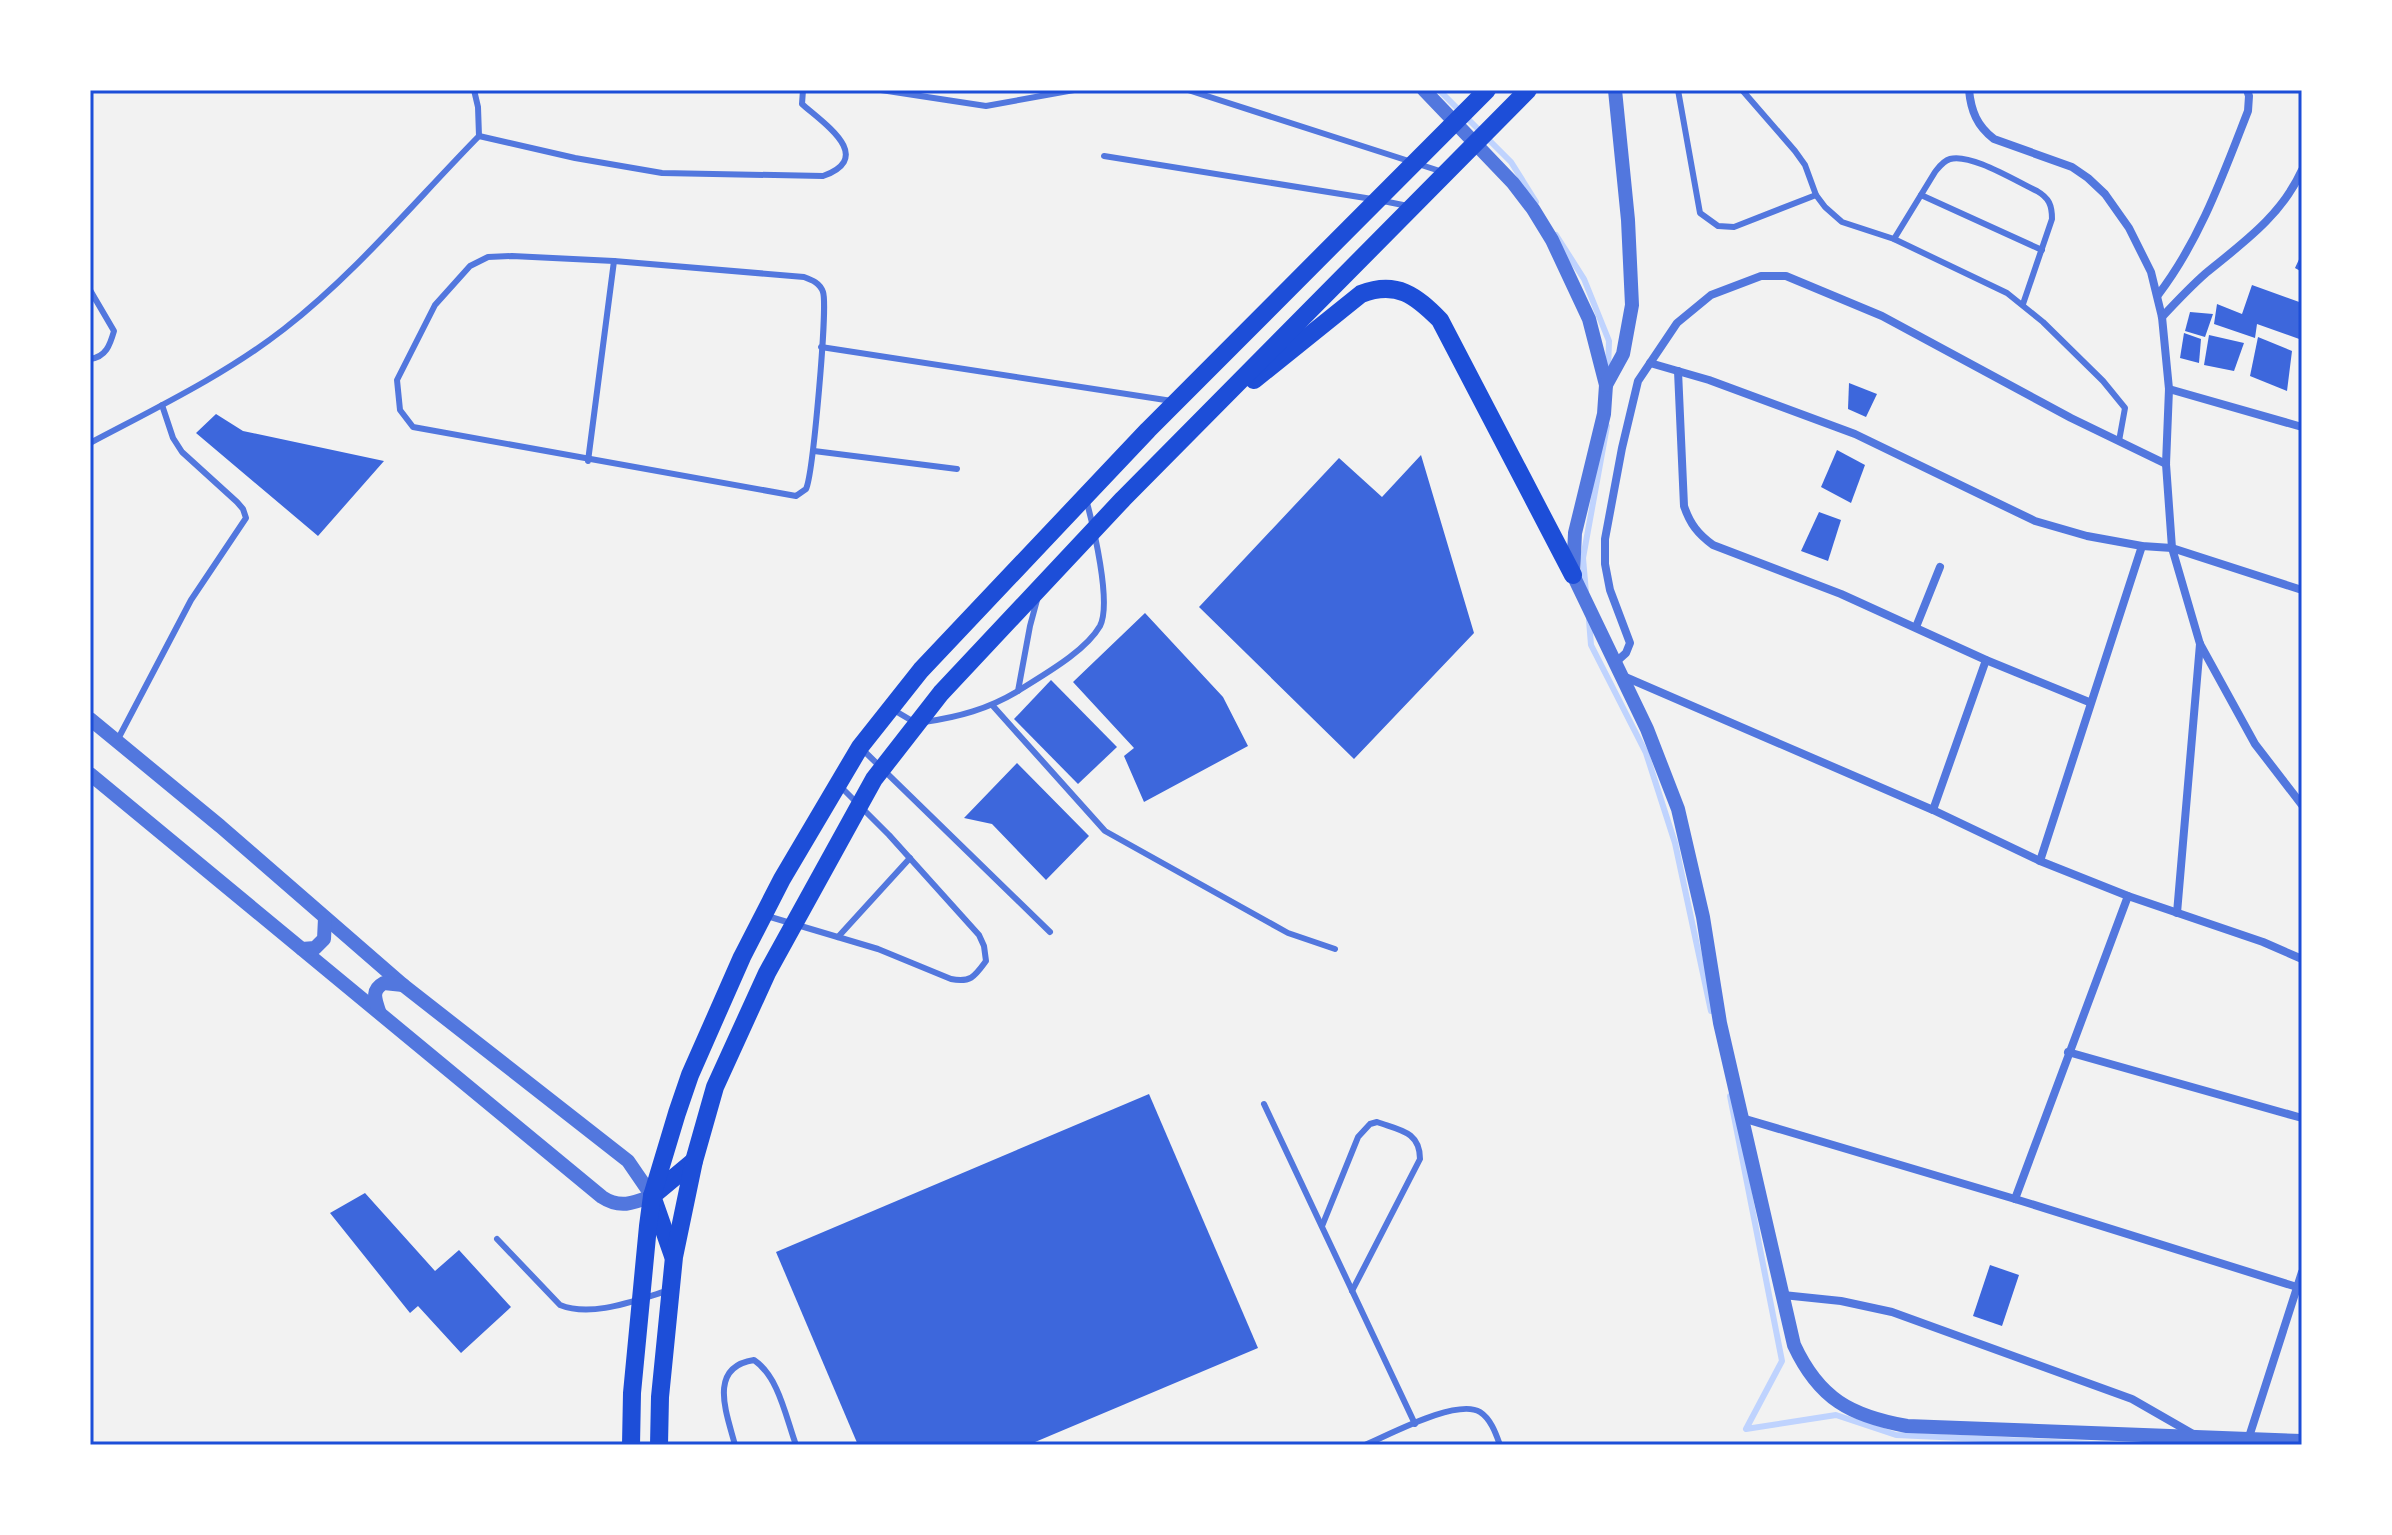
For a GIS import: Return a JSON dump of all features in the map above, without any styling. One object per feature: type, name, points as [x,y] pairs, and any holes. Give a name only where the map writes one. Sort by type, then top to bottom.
[{"type":"main road","points":[[631,1445],[640,1299],[652,1196],[690,1075],[763,915],[860,747],[889,707],[1085,496],[1487,90]]},
{"type":"main road","points":[[659,1445],[660,1397],[674,1257],[694,1161],[715,1087],[767,973],[883,767],[915,724],[1094,530],[1522,96]]},
{"type":"main road","points":[[1187,435],[1361,294],[1380,289],[1411,294],[1440,320],[1573,575]]},
{"type":"main road","points":[[652,1196],[694,1161]]},
{"type":"main road","points":[[652,1196],[674,1257]]},
{"type":"street","points":[[1424,90],[1513,183],[1540,219],[1589,319],[1606,385],[1604,414],[1575,533],[1573,575],[1647,729],[1678,809],[1703,917],[1720,1023],[1794,1345],[1802,1362],[1824,1391],[1853,1412],[1874,1420],[1907,1426],[2200,1442],[2302,1441]]},
{"type":"street","points":[[1606,385],[1623,354],[1632,305],[1628,220],[1615,90]]},
{"type":"street","points":[[1969,90],[1971,107],[1985,132],[2003,142],[2072,167],[2105,194],[2129,228],[2151,272],[2162,317],[2169,389],[2166,464],[2172,548],[2200,644],[2255,744],[2302,805]]},
{"type":"street","points":[[2158,295],[2177,270],[2201,226],[2248,111],[2247,90]]},
{"type":"street","points":[[2162,317],[2203,276],[2275,214],[2302,170]]},
{"type":"street","points":[[1619,668],[1630,643],[1610,590],[1605,564],[1605,539],[1638,381],[1677,323],[1711,295],[1761,276],[1786,276],[1882,316],[2071,418],[2166,464]]},
{"type":"street","points":[[1650,363],[1855,434],[2035,521],[2087,536],[2172,548],[2302,590]]},
{"type":"street","points":[[1678,371],[1684,506],[1689,521],[1700,536],[1713,545],[1841,594],[1986,660],[2089,702]]},
{"type":"street","points":[[2169,389],[2302,427]]},
{"type":"street","points":[[2040,861],[2142,546]]},
{"type":"street","points":[[1916,627],[1940,567]]},
{"type":"street","points":[[2177,913],[2200,644]]},
{"type":"street","points":[[1933,810],[1986,660]]},
{"type":"street","points":[[1619,668],[2040,861],[2302,959]]},
{"type":"street","points":[[90,719],[220,826],[403,985],[628,1161],[652,1196],[624,1205],[616,1205],[602,1197],[90,774]]},
{"type":"street","points":[[2015,1199],[2128,896]]},
{"type":"street","points":[[302,949],[315,948],[324,939],[325,918]]},
{"type":"street","points":[[380,1012],[375,996],[377,989],[384,983],[403,985]]},
{"type":"street","points":[[2068,1052],[2302,1118]]},
{"type":"street","points":[[1742,1118],[2297,1287]]},
{"type":"street","points":[[2248,1440],[2302,1272]]},
{"type":"street","points":[[1783,1295],[1841,1301],[1892,1312],[2132,1399],[2200,1442]]},
{"type":"lane","points":[[90,443],[239,361],[286,328],[346,273],[479,136],[474,90]]},
{"type":"lane","points":[[479,136],[575,158],[662,173],[823,176],[842,164],[845,147],[839,136],[802,104],[803,90]]},
{"type":"lane","points":[[881,90],[986,106],[1074,90]]},
{"type":"lane","points":[[1188,90],[1445,172]]},
{"type":"lane","points":[[1678,90],[1700,213],[1707,220],[1718,226],[1734,227],[1816,195]]},
{"type":"lane","points":[[1742,90],[1800,158],[1816,195],[1842,222],[1894,239],[2007,293],[2023,304],[2120,400],[2125,408],[2125,418],[2119,441]]},
{"type":"lane","points":[[1104,156],[1411,207]]},
{"type":"lane","points":[[1894,239],[1941,164],[1952,158],[1970,160],[2044,195],[2051,205],[2052,219],[2023,304]]},
{"type":"lane","points":[[1921,195],[2042,250]]},
{"type":"lane","points":[[512,256],[614,261],[804,277],[822,289],[814,451],[809,483],[796,496],[588,461],[413,427],[400,410],[397,380],[435,305],[470,266],[488,257],[512,256]]},
{"type":"lane","points":[[588,461],[614,261]]},
{"type":"lane","points":[[90,290],[114,331],[110,347],[97,358],[90,359]]},
{"type":"lane","points":[[821,347],[1176,402]]},
{"type":"lane","points":[[116,741],[191,600],[246,518],[237,502],[182,452],[173,438],[162,405]]},
{"type":"lane","points":[[814,451],[957,469]]},
{"type":"lane","points":[[889,707],[915,724],[958,717],[993,706],[1083,646],[1101,624],[1104,613],[1094,530],[1085,496]]},
{"type":"lane","points":[[1018,691],[1030,626],[1042,586]]},
{"type":"lane","points":[[993,706],[1105,831],[1288,933],[1335,949]]},
{"type":"lane","points":[[860,747],[1050,932]]},
{"type":"lane","points":[[763,915],[878,949],[963,982],[973,977],[986,961],[979,935],[860,804],[838,784]]},
{"type":"lane","points":[[838,937],[910,858]]},
{"type":"lane","points":[[1264,1104],[1415,1424]]},
{"type":"lane","points":[[1321,1226],[1364,1129],[1377,1122],[1410,1134],[1416,1140],[1420,1146],[1420,1159],[1352,1291]]},
{"type":"lane","points":[[497,1239],[560,1305],[570,1309],[605,1307],[671,1290]]},
{"type":"lane","points":[[735,1445],[723,1398],[726,1377],[742,1362],[754,1360],[771,1379],[796,1445]]},
{"type":"lane","points":[[1365,1445],[1448,1411],[1466,1409],[1479,1411],[1488,1420],[1500,1445]]},
{"type":"building","points":[[2302,253],[2302,272],[2295,268]]},
{"type":"building","points":[[2252,285],[2302,303],[2302,340],[2257,324],[2255,338],[2214,324],[2217,304],[2242,314]]},
{"type":"building","points":[[2190,312],[2213,314],[2205,337],[2185,331]]},
{"type":"building","points":[[2184,333],[2201,339],[2199,363],[2180,358]]},
{"type":"building","points":[[2209,335],[2244,343],[2234,371],[2204,365]]},
{"type":"building","points":[[2258,337],[2292,351],[2287,391],[2250,376]]},
{"type":"building","points":[[1849,383],[1877,394],[1866,417],[1848,409]]},
{"type":"building","points":[[216,414],[243,431],[384,461],[318,536],[196,433]]},
{"type":"building","points":[[1837,450],[1865,465],[1851,503],[1821,487]]},
{"type":"building","points":[[1421,455],[1474,633],[1354,759],[1199,607],[1339,458],[1382,497]]},
{"type":"building","points":[[1819,512],[1841,520],[1828,561],[1801,551]]},
{"type":"building","points":[[1145,613],[1223,697],[1248,746],[1144,802],[1124,756],[1134,748],[1073,682]]},
{"type":"building","points":[[1051,680],[1117,747],[1078,784],[1014,719]]},
{"type":"building","points":[[1017,763],[1089,836],[1046,880],[992,824],[964,818]]},
{"type":"building","points":[[1149,1094],[1258,1348],[1028,1445],[858,1445],[776,1252]]},
{"type":"building","points":[[365,1193],[435,1271],[459,1250],[511,1307],[461,1353],[418,1306],[410,1313],[330,1213]]},
{"type":"building","points":[[1990,1265],[2019,1275],[2002,1326],[1973,1316]]},
{"type":"waterway","points":[[1439,90],[1511,162],[1536,202]]},
{"type":"waterway","points":[[1556,235],[1584,279],[1609,341],[1608,371]]},
{"type":"waterway","points":[[1586,593],[1583,558],[1607,426]]},
{"type":"waterway","points":[[1589,620],[1591,645],[1646,753],[1675,843],[1711,1011]]},
{"type":"waterway","points":[[1730,1096],[1782,1361],[1746,1429],[1836,1415],[1896,1435],[2117,1445]]}]
